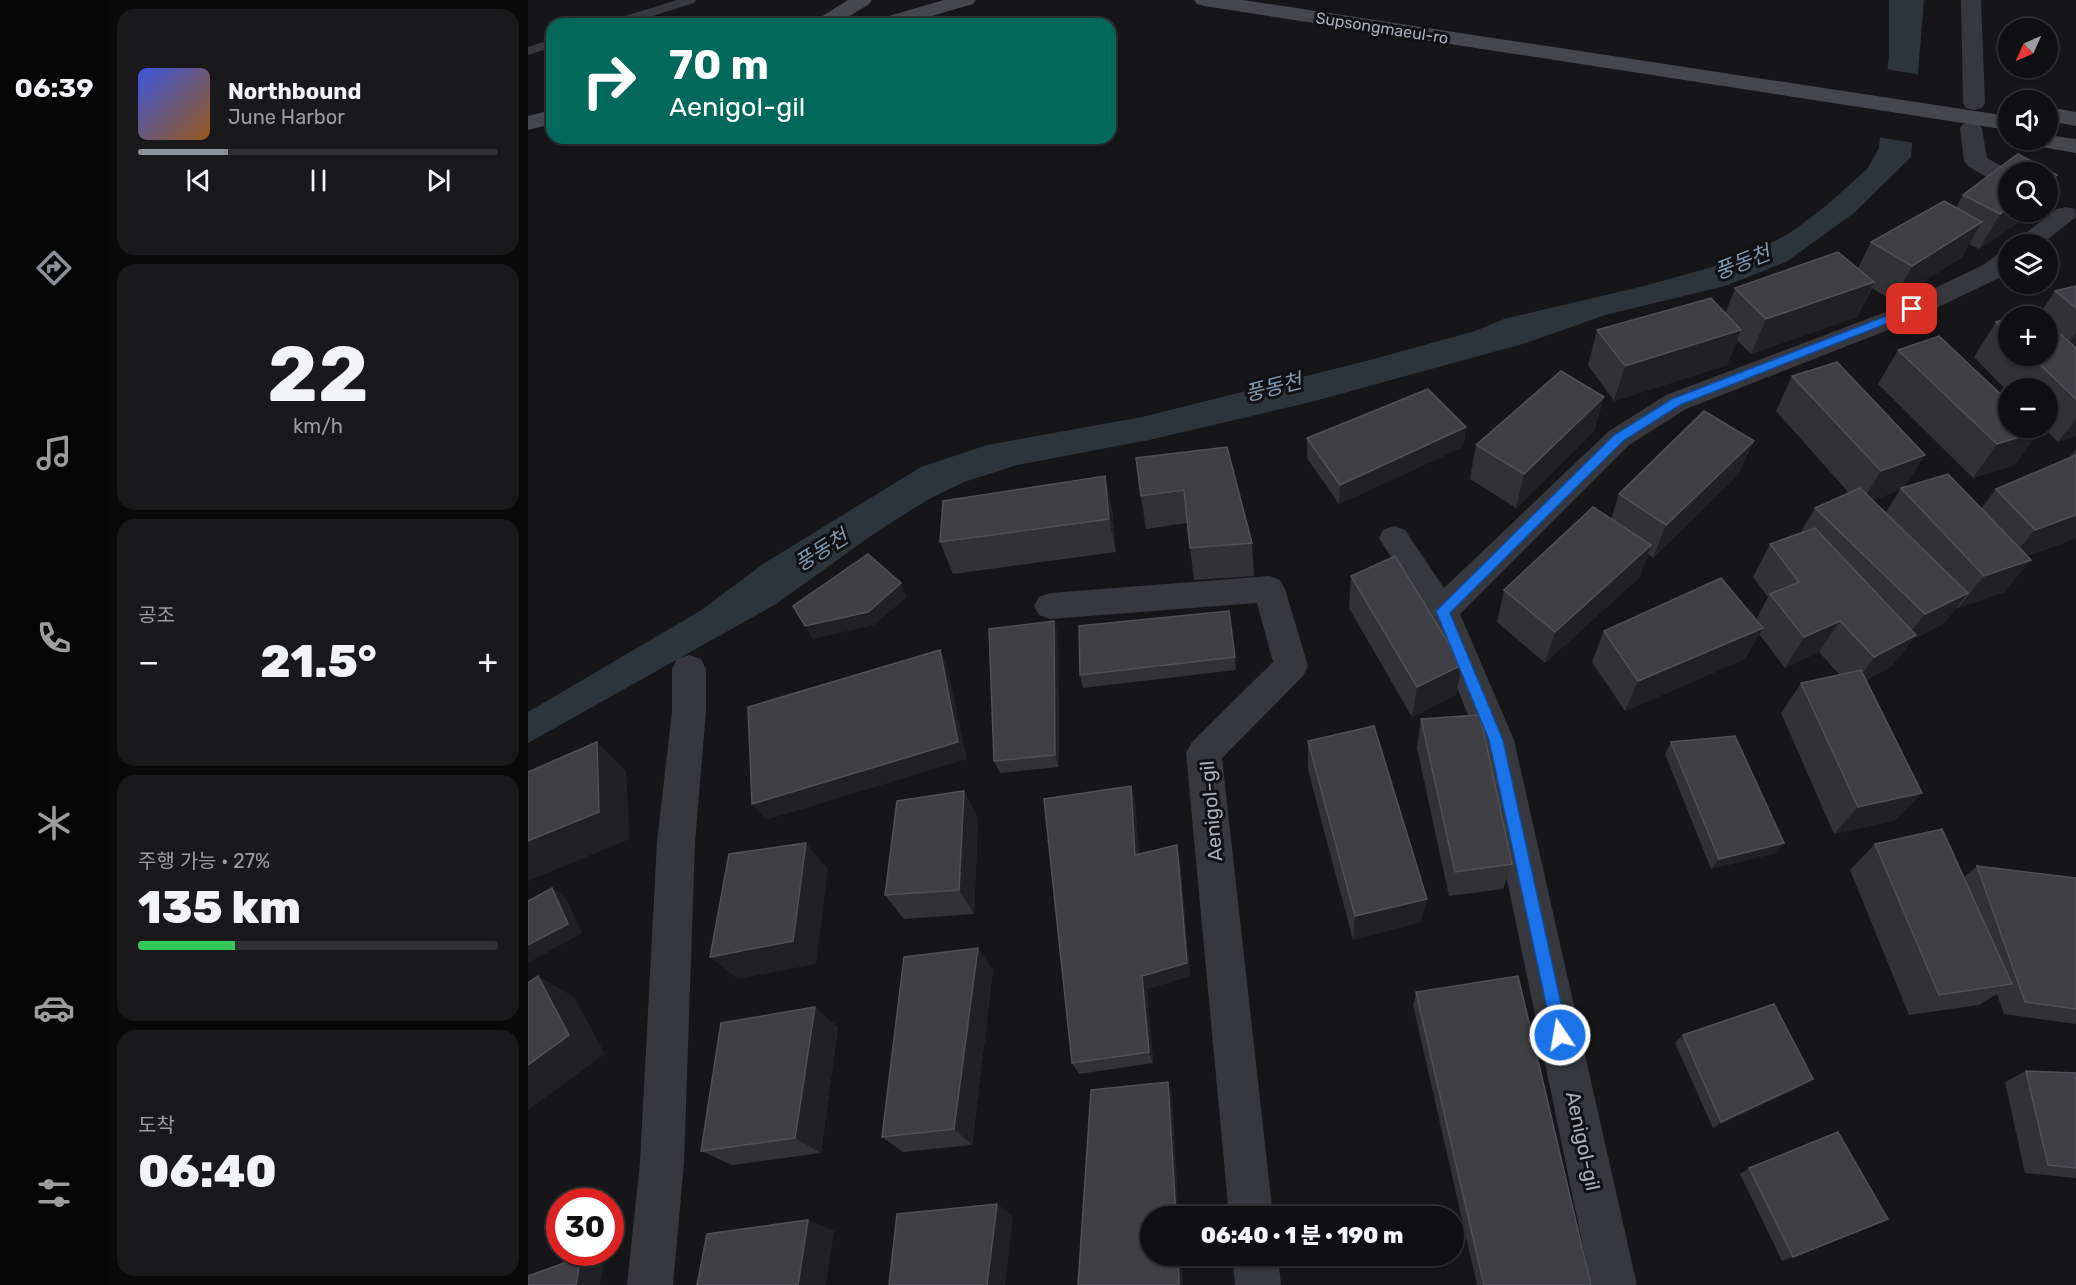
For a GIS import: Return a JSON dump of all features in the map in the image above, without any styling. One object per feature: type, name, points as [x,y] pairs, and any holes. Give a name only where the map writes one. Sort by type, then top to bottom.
[{"type":"main road","points":[[832,18],[861,0]]},
{"type":"main road","points":[[903,18],[966,0]]},
{"type":"main road","name":"Supsongmaeul-ro","points":[[1204,0],[1998,121]]},
{"type":"main road","points":[[1472,42],[1537,38],[1998,107]]},
{"type":"main road","points":[[1472,42],[1518,57],[1998,133]]},
{"type":"main road","points":[[2058,116],[2076,119]]},
{"type":"main road","points":[[528,123],[546,118]]},
{"type":"main road","points":[[2058,130],[2076,133]]},
{"type":"main road","points":[[2058,143],[2076,146]]},
{"type":"street","points":[[1971,0],[1974,103]]},
{"type":"street","points":[[1960,127],[1976,161],[1998,174]]},
{"type":"street","points":[[2039,234],[2063,214]]},
{"type":"street","points":[[1442,611],[1619,438],[1676,402],[1892,319],[1998,266]]},
{"type":"street","name":"Aenigol-gil","points":[[1394,538],[1442,611],[1496,740],[1614,1285]]},
{"type":"street","name":"Aenigol-gil","points":[[1050,606],[1269,589],[1291,666],[1204,753],[1250,1206]]},
{"type":"street","points":[[650,1285],[662,1163],[676,842],[689,711],[689,669]]},
{"type":"street","points":[[1256,1266],[1258,1285]]},
{"type":"lane","points":[[633,18],[690,0]]},
{"type":"lane","points":[[528,51],[546,45]]},
{"type":"water","name":"풍동천","points":[[1889,0],[1924,0],[1911,157],[1854,213],[1786,262],[1725,286],[1605,315],[1526,343],[1311,402],[1149,440],[1017,465],[964,482],[927,500],[875,533],[776,604],[528,743],[528,712],[700,611],[763,564],[921,467],[987,445],[1142,417],[1370,360],[1475,331],[1504,319],[1644,286],[1741,259],[1790,233],[1827,205],[1867,169],[1879,148],[1889,56]]},
{"type":"pier","points":[[1885,69],[1922,75],[1915,143],[1877,137]]},
{"type":"building","points":[[2018,154],[2033,162],[2007,162]]},
{"type":"building","points":[[1998,169],[1998,213],[1963,195]]},
{"type":"building","points":[[1944,201],[1982,222],[1912,266],[1871,242]]},
{"type":"building","points":[[1838,252],[1874,282],[1766,319],[1735,288]]},
{"type":"building","points":[[2076,286],[2076,308],[2058,293],[2058,290]]},
{"type":"building","points":[[1711,298],[1741,330],[1625,366],[1597,330]]},
{"type":"building","points":[[2058,332],[2076,348],[2076,399],[2058,382],[2058,378],[2054,378],[2041,366],[2058,366]]},
{"type":"building","points":[[1939,336],[1998,392],[1998,438],[2017,438],[1997,444],[1898,350]]},
{"type":"building","points":[[1837,362],[1925,455],[1881,471],[1792,376]]},
{"type":"building","points":[[1561,371],[1604,397],[1524,474],[1476,445]]},
{"type":"building","points":[[1428,389],[1466,427],[1340,485],[1307,438]]},
{"type":"building","points":[[1704,411],[1754,441],[1666,525],[1619,494]]},
{"type":"building","points":[[1227,447],[1252,543],[1190,548],[1184,490],[1141,496],[1136,458]]},
{"type":"building","points":[[2076,455],[2076,515],[2035,530],[1996,489]]},
{"type":"building","points":[[1948,474],[2031,560],[1984,576],[1901,488]]},
{"type":"building","points":[[1105,476],[1109,519],[940,542],[943,501]]},
{"type":"building","points":[[1860,488],[1968,593],[1925,614],[1815,508]]},
{"type":"building","points":[[1593,507],[1651,545],[1555,632],[1504,590]]},
{"type":"building","points":[[1815,528],[1916,635],[1874,657],[1840,621],[1804,637],[1770,594],[1799,582],[1770,544]]},
{"type":"building","points":[[868,554],[901,583],[868,612],[805,626],[793,606]]},
{"type":"building","points":[[1395,556],[1462,665],[1417,687],[1351,576]]},
{"type":"building","points":[[1721,578],[1763,628],[1638,681],[1604,631]]},
{"type":"building","points":[[1229,611],[1235,657],[1080,675],[1079,626]]},
{"type":"building","points":[[1054,621],[1055,755],[994,761],[989,629]]},
{"type":"building","points":[[940,650],[958,742],[752,804],[748,707]]},
{"type":"building","points":[[1861,670],[1922,793],[1858,807],[1801,683]]},
{"type":"building","points":[[1480,715],[1512,864],[1455,872],[1421,719]]},
{"type":"building","points":[[1374,726],[1427,899],[1355,916],[1308,741]]},
{"type":"building","points":[[1735,736],[1784,843],[1719,859],[1671,742]]},
{"type":"building","points":[[597,742],[599,812],[528,841],[528,772]]},
{"type":"building","points":[[1131,786],[1135,855],[1177,845],[1187,963],[1142,976],[1149,1052],[1072,1063],[1044,799]]},
{"type":"building","points":[[964,791],[959,890],[885,895],[897,801]]},
{"type":"building","points":[[1942,829],[2012,984],[1939,995],[1875,844]]},
{"type":"building","points":[[806,843],[793,941],[710,957],[729,854]]},
{"type":"building","points":[[1977,866],[2076,878],[2076,1009],[2025,1002]]},
{"type":"building","points":[[552,888],[568,924],[528,945],[528,901]]},
{"type":"building","points":[[978,948],[954,1129],[882,1137],[904,957]]},
{"type":"building","points":[[538,976],[569,1035],[528,1065],[528,983]]},
{"type":"building","points":[[1518,976],[1591,1285],[1484,1285],[1416,992]]},
{"type":"building","points":[[1774,1004],[1813,1079],[1721,1122],[1683,1035]]},
{"type":"building","points":[[815,1007],[795,1138],[701,1151],[721,1023]]},
{"type":"building","points":[[2026,1071],[2076,1073],[2076,1168],[2048,1165]]},
{"type":"building","points":[[1168,1082],[1175,1206],[1140,1206],[1140,1266],[1178,1266],[1179,1285],[1078,1285],[1091,1090]]},
{"type":"building","points":[[1838,1132],[1888,1219],[1793,1257],[1749,1168]]},
{"type":"building","points":[[997,1204],[987,1285],[889,1285],[897,1214]]},
{"type":"building","points":[[808,1220],[798,1285],[697,1285],[707,1234]]},
{"type":"building","points":[[556,1266],[579,1266],[576,1285],[528,1285],[528,1276]]},
{"type":"route","points":[[1560,1035],[1496,740],[1442,611],[1619,438],[1676,402],[1892,319],[1912,309]]}]
